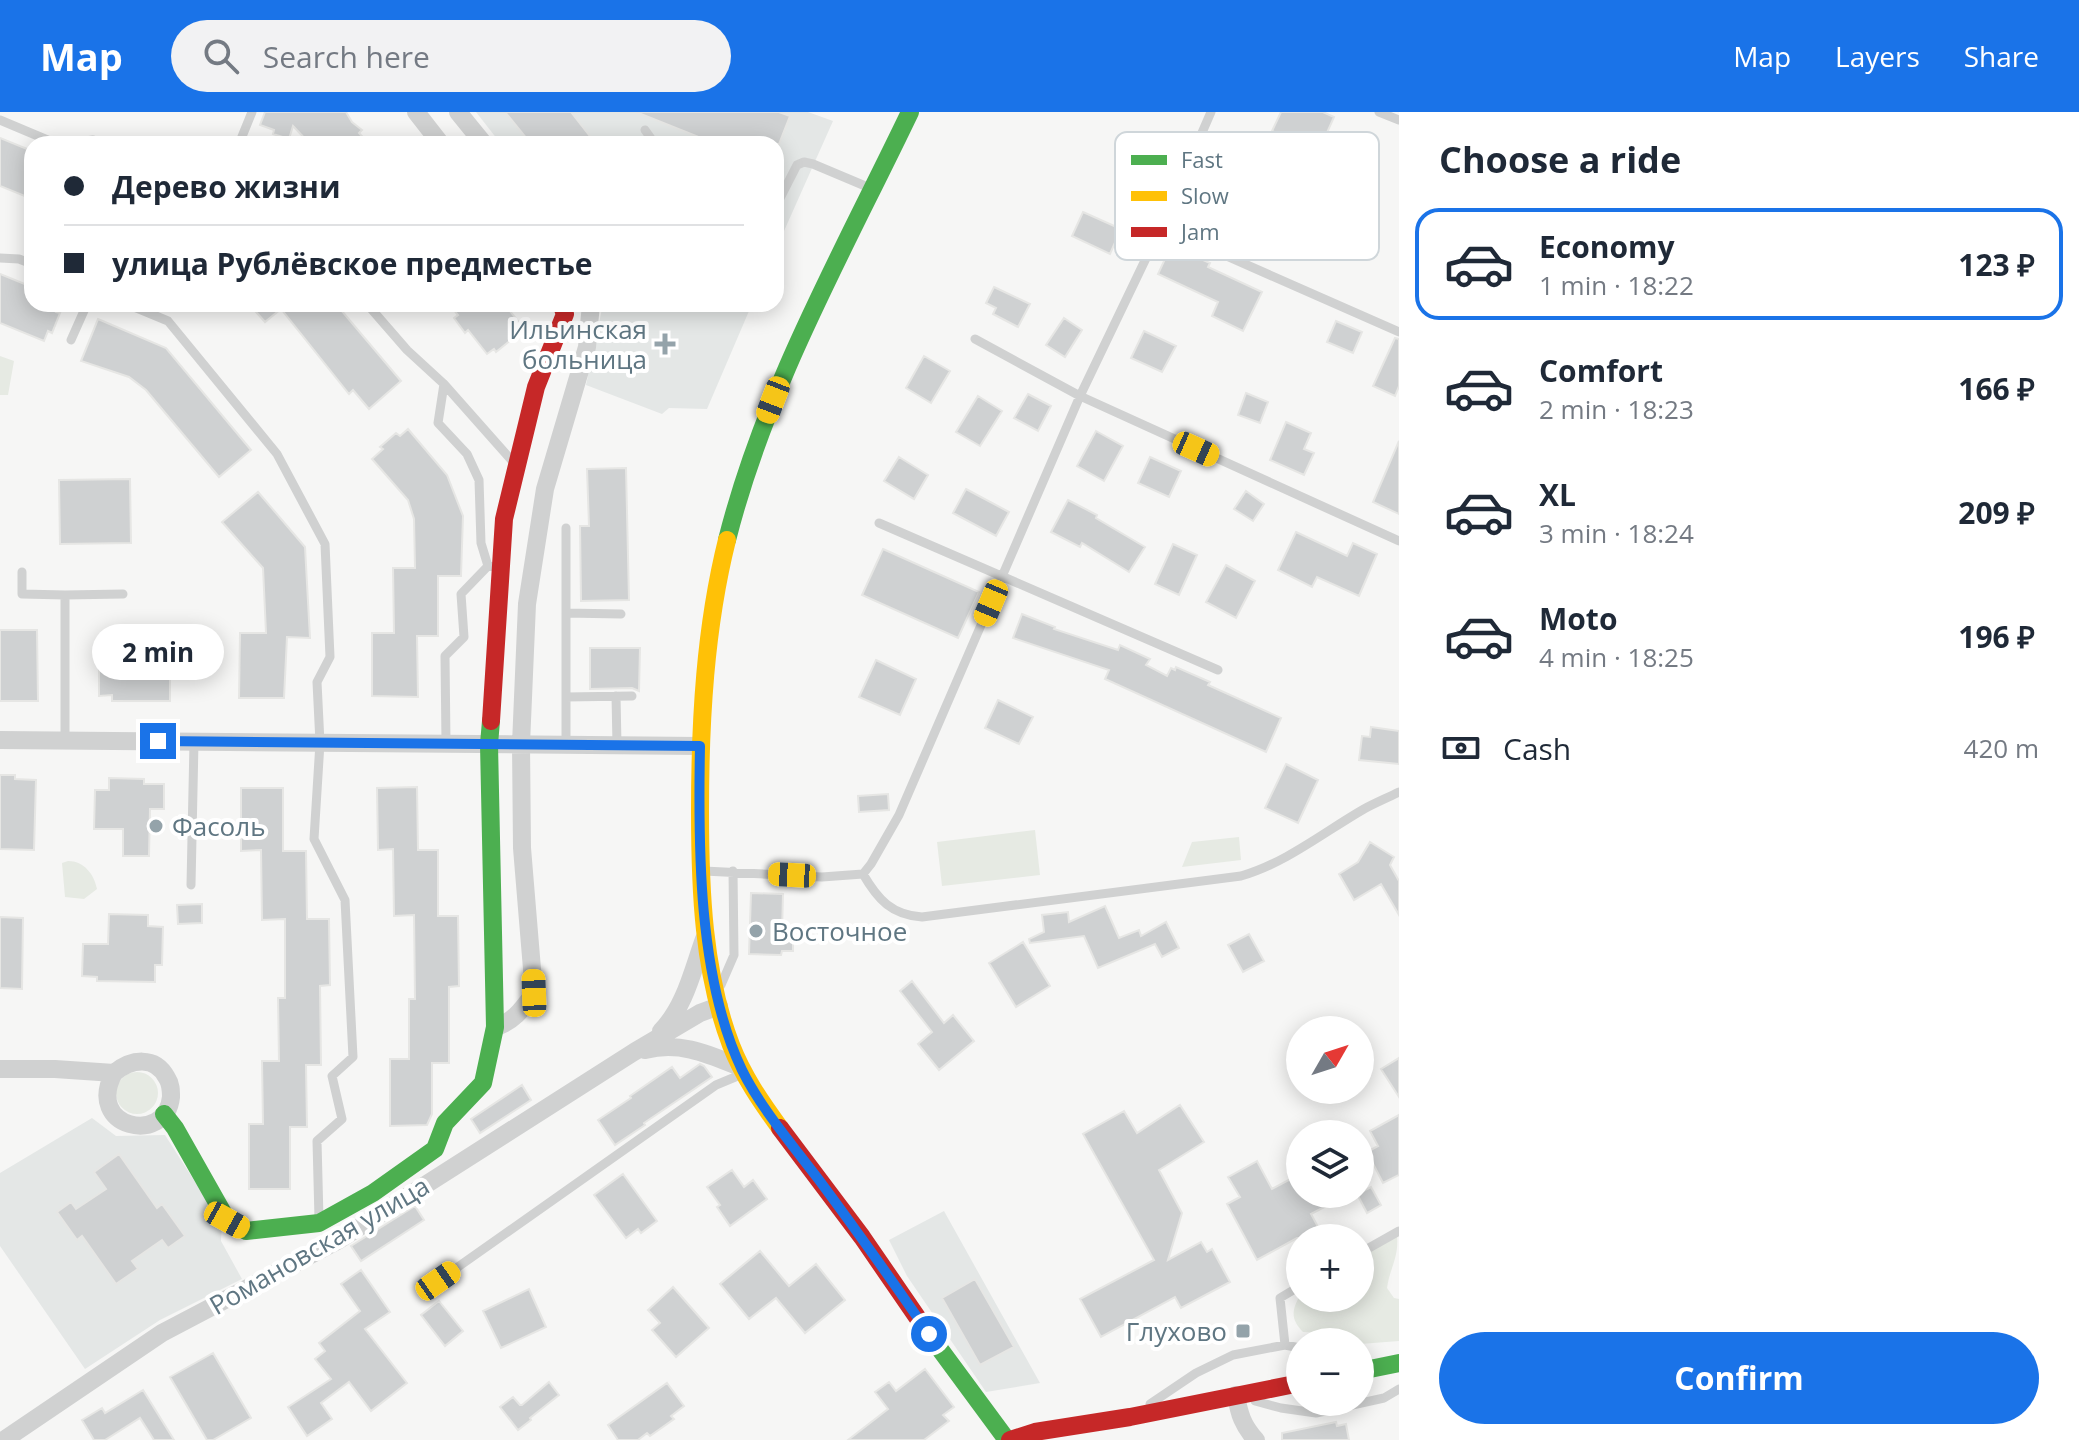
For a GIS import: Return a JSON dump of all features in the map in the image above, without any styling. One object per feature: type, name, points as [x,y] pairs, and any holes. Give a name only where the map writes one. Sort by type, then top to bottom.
[{"type":"street","points":[[416,112],[435,136]]},
{"type":"street","points":[[458,112],[478,136]]},
{"type":"street","points":[[910,112],[773,400],[750,461],[725,552],[707,659],[700,746],[701,871],[706,933],[718,1001],[742,1070],[776,1123],[863,1239],[979,1406],[1008,1440],[1035,1432],[1130,1417],[1286,1386]]},
{"type":"street","points":[[164,1114],[227,1220],[246,1231],[319,1223],[373,1193],[435,1149],[445,1123],[483,1083],[495,1027],[489,744],[494,567],[536,387],[562,312]]},
{"type":"street","points":[[495,1027],[521,1012],[534,993],[522,848],[521,744],[527,604],[545,489],[587,347],[590,312]]},
{"type":"street","points":[[0,740],[700,746]]},
{"type":"street","name":"Романовская улица","points":[[634,1052],[658,1034],[676,1013],[706,933]]},
{"type":"street","name":"Романовская улица","points":[[4,1440],[162,1333],[339,1240],[718,1001]]},
{"type":"street","name":"Романовская улица","points":[[634,1052],[658,1046],[678,1046],[699,1050],[742,1070]]},
{"type":"street","points":[[135,1061],[148,1062],[159,1068],[171,1090],[170,1103],[164,1114],[142,1126],[118,1119],[106,1097],[114,1073],[123,1065],[135,1061]]},
{"type":"street","points":[[0,1069],[114,1073]]},
{"type":"street","points":[[1236,1395],[1246,1429],[1256,1440]]},
{"type":"lane","points":[[242,136],[252,112]]},
{"type":"lane","points":[[1202,132],[1211,112]]},
{"type":"lane","points":[[1379,112],[1399,120]]},
{"type":"lane","points":[[0,120],[39,136]]},
{"type":"lane","points":[[645,130],[649,136]]},
{"type":"lane","points":[[784,190],[797,165],[804,162],[873,189]]},
{"type":"lane","points":[[0,258],[24,261]]},
{"type":"lane","points":[[701,871],[822,877],[863,874],[871,864],[899,815],[1080,396],[1145,260]]},
{"type":"lane","points":[[1236,260],[1399,332]]},
{"type":"lane","points":[[71,340],[83,312]]},
{"type":"lane","points":[[148,312],[168,321],[277,454],[325,544],[330,657],[317,682],[320,743],[314,839],[345,900],[353,1057],[332,1076],[342,1119],[317,1141],[319,1223]]},
{"type":"lane","points":[[374,312],[407,350],[444,384],[516,466]]},
{"type":"lane","points":[[975,339],[1080,396],[1399,541]]},
{"type":"lane","points":[[444,384],[438,423],[467,454],[479,480],[481,543],[494,567],[461,594],[464,637],[445,656],[446,743]]},
{"type":"lane","points":[[879,523],[1218,670]]},
{"type":"lane","points":[[566,528],[566,745]]},
{"type":"lane","points":[[22,572],[22,594],[123,594]]},
{"type":"lane","points":[[65,595],[65,740]]},
{"type":"lane","points":[[566,613],[621,614]]},
{"type":"lane","points":[[616,696],[617,745]]},
{"type":"lane","points":[[566,697],[632,696]]},
{"type":"lane","points":[[191,885],[194,742]]},
{"type":"lane","points":[[863,874],[886,906],[906,916],[922,917],[1241,876],[1260,871],[1287,857],[1366,808],[1399,792]]},
{"type":"lane","points":[[718,1001],[734,955],[733,871]]},
{"type":"lane","points":[[438,1281],[716,1085],[742,1070]]},
{"type":"lane","points":[[1374,1245],[1399,1231]]},
{"type":"lane","points":[[1130,1417],[1196,1373],[1233,1355],[1285,1345],[1280,1298],[1286,1294]]},
{"type":"lane","points":[[1236,1395],[1281,1408],[1316,1413],[1384,1398],[1399,1389]]},
{"type":"shaded area","points":[[476,112],[808,112],[833,121],[784,231],[784,136],[495,136]]},
{"type":"shaded area","name":"Ильинская больница","points":[[601,312],[749,312],[707,409],[669,408],[662,414],[586,385]]},
{"type":"shaded area","points":[[0,356],[14,361],[8,395],[0,395]]},
{"type":"shaded area","points":[[1035,830],[1040,875],[942,886],[937,842]]},
{"type":"shaded area","points":[[1239,837],[1241,860],[1182,867],[1192,842]]},
{"type":"shaded area","points":[[68,861],[83,866],[93,878],[97,889],[84,899],[65,897],[62,863]]},
{"type":"shaded area","points":[[137,1072],[152,1078],[158,1093],[152,1108],[137,1114],[122,1108],[116,1093],[122,1078]]},
{"type":"shaded area","points":[[92,1118],[116,1136],[165,1135],[222,1224],[221,1241],[242,1279],[160,1320],[85,1369],[0,1246],[0,1173]]},
{"type":"shaded area","points":[[944,1211],[1040,1383],[986,1392],[907,1276],[889,1240]]},
{"type":"shaded area","points":[[1397,1235],[1397,1250],[1387,1288],[1394,1298],[1399,1299],[1399,1341],[1374,1343],[1374,1328],[1300,1328],[1294,1312],[1374,1312],[1374,1248]]},
{"type":"building","points":[[265,112],[346,112],[362,130],[359,133],[362,136],[302,136],[293,126],[290,136],[279,136],[273,134],[274,130],[260,125]]},
{"type":"building","points":[[505,112],[571,112],[590,136],[524,136]]},
{"type":"building","points":[[636,112],[779,112],[790,116],[782,136],[696,136]]},
{"type":"building","points":[[1281,112],[1323,112],[1334,117],[1327,132],[1272,131]]},
{"type":"building","points":[[0,138],[24,148],[24,196],[0,186]]},
{"type":"building","points":[[1083,212],[1115,226],[1115,243],[1110,254],[1072,236]]},
{"type":"building","points":[[1164,260],[1203,260],[1210,263],[1208,267],[1262,292],[1243,331],[1212,316],[1218,302],[1158,274]]},
{"type":"building","points":[[0,274],[24,284],[24,312],[60,313],[52,333],[48,331],[44,341],[0,323]]},
{"type":"building","points":[[994,287],[1030,304],[1018,327],[993,314],[996,308],[986,303]]},
{"type":"building","points":[[256,312],[277,312],[265,322]]},
{"type":"building","points":[[283,312],[343,312],[401,381],[369,409],[353,390],[349,394]]},
{"type":"building","points":[[456,312],[511,312],[519,322],[510,328],[516,336],[496,352],[494,349],[487,354],[468,330],[465,333],[454,318],[458,315]]},
{"type":"building","points":[[1064,318],[1082,330],[1065,357],[1046,345]]},
{"type":"building","points":[[98,319],[166,348],[251,450],[219,477],[146,390],[129,377],[81,361]]},
{"type":"building","points":[[1336,321],[1362,332],[1353,353],[1327,342]]},
{"type":"building","points":[[1144,331],[1176,346],[1162,372],[1131,358]]},
{"type":"building","points":[[1395,338],[1399,339],[1399,386],[1395,396],[1373,386]]},
{"type":"building","points":[[924,356],[950,371],[931,403],[906,388]]},
{"type":"building","points":[[1246,393],[1268,402],[1260,423],[1238,415]]},
{"type":"building","points":[[1028,394],[1051,406],[1038,431],[1014,418]]},
{"type":"building","points":[[978,396],[1002,411],[980,446],[956,432]]},
{"type":"building","points":[[1286,422],[1311,433],[1304,449],[1314,453],[1304,475],[1270,460]]},
{"type":"building","points":[[408,429],[447,475],[463,516],[461,576],[438,576],[438,636],[417,636],[418,697],[372,696],[372,633],[394,633],[393,568],[415,568],[414,519],[408,500],[372,459],[396,433],[400,436]]},
{"type":"building","points":[[1096,431],[1123,446],[1104,481],[1077,466]]},
{"type":"building","points":[[1399,441],[1399,514],[1373,502]]},
{"type":"building","points":[[899,457],[928,475],[914,499],[884,481]]},
{"type":"building","points":[[1150,457],[1181,471],[1169,497],[1138,483]]},
{"type":"building","points":[[626,468],[629,600],[581,601],[580,526],[589,526],[587,469]]},
{"type":"building","points":[[130,479],[131,543],[60,544],[59,480]]},
{"type":"building","points":[[966,489],[1009,512],[996,536],[953,513]]},
{"type":"building","points":[[1246,491],[1264,504],[1253,521],[1234,509]]},
{"type":"building","points":[[258,492],[305,547],[310,638],[287,637],[284,698],[239,698],[240,633],[266,633],[263,568],[222,522]]},
{"type":"building","points":[[1068,500],[1145,547],[1129,572],[1082,543],[1080,547],[1051,532]]},
{"type":"building","points":[[1296,532],[1347,556],[1353,543],[1377,554],[1359,596],[1317,577],[1312,587],[1278,570]]},
{"type":"building","points":[[1173,544],[1197,555],[1179,595],[1155,584]]},
{"type":"building","points":[[883,549],[979,592],[958,638],[862,595]]},
{"type":"building","points":[[1226,565],[1255,581],[1236,618],[1206,602]]},
{"type":"building","points":[[1022,614],[1054,629],[1118,650],[1120,645],[1150,659],[1146,665],[1167,676],[1171,668],[1175,670],[1176,667],[1281,718],[1266,752],[1105,679],[1109,670],[1013,638]]},
{"type":"building","points":[[0,630],[37,630],[38,701],[0,701]]},
{"type":"building","points":[[129,632],[164,632],[164,644],[176,644],[176,679],[170,679],[170,701],[112,701],[112,695],[99,696],[99,666],[122,665],[121,654],[129,654]]},
{"type":"building","points":[[590,648],[640,648],[639,691],[632,688],[590,689]]},
{"type":"building","points":[[876,660],[916,679],[900,715],[859,697]]},
{"type":"building","points":[[998,700],[1033,717],[1019,744],[985,728]]},
{"type":"building","points":[[1371,727],[1399,731],[1399,764],[1359,760],[1362,736],[1370,737]]},
{"type":"building","points":[[1286,764],[1318,780],[1298,823],[1265,808]]},
{"type":"building","points":[[0,775],[36,780],[34,850],[0,849]]},
{"type":"building","points":[[109,778],[144,779],[144,784],[164,784],[164,809],[150,809],[149,856],[123,856],[123,829],[94,829],[95,790],[109,790]]},
{"type":"building","points":[[417,787],[418,850],[438,850],[438,916],[458,916],[459,986],[449,987],[449,1063],[432,1063],[432,1114],[427,1125],[390,1126],[390,1059],[409,1059],[409,999],[415,999],[414,915],[394,916],[393,849],[378,850],[377,788]]},
{"type":"building","points":[[241,788],[283,788],[283,851],[306,851],[307,919],[329,919],[330,985],[320,986],[321,1065],[306,1065],[307,1127],[290,1127],[290,1189],[249,1189],[249,1124],[263,1124],[262,1061],[279,1061],[278,998],[285,998],[285,919],[262,920],[261,850],[241,851]]},
{"type":"building","points":[[888,794],[889,810],[859,812],[858,796]]},
{"type":"building","points":[[1370,842],[1394,857],[1390,865],[1399,881],[1399,915],[1381,884],[1354,900],[1339,874],[1358,862]]},
{"type":"building","points":[[751,893],[783,894],[782,932],[793,932],[793,951],[782,951],[781,955],[749,954]]},
{"type":"building","points":[[202,904],[202,923],[178,924],[177,905]]},
{"type":"building","points":[[1105,906],[1119,938],[1139,930],[1141,936],[1166,922],[1179,948],[1162,957],[1155,944],[1098,968],[1084,936],[1030,943],[1029,939],[1044,932],[1042,915],[1068,912],[1069,922]]},
{"type":"building","points":[[109,914],[148,915],[148,926],[163,927],[162,965],[155,965],[155,982],[97,981],[97,977],[82,976],[83,944],[108,944]]},
{"type":"building","points":[[0,917],[23,918],[22,989],[0,988]]},
{"type":"building","points":[[1249,934],[1264,961],[1243,972],[1228,945]]},
{"type":"building","points":[[1023,942],[1050,986],[1016,1007],[989,963]]},
{"type":"building","points":[[912,981],[944,1023],[953,1015],[974,1041],[939,1070],[918,1044],[932,1032],[900,991]]},
{"type":"building","points":[[1399,1058],[1399,1097],[1381,1069]]},
{"type":"building","points":[[700,1064],[712,1077],[615,1145],[598,1120],[672,1067],[680,1078]]},
{"type":"building","points":[[522,1085],[531,1100],[480,1133],[471,1119]]},
{"type":"building","points":[[1180,1105],[1204,1142],[1159,1170],[1182,1213],[1168,1260],[1201,1242],[1207,1252],[1212,1249],[1230,1282],[1181,1308],[1175,1297],[1101,1337],[1080,1299],[1154,1260],[1083,1134],[1124,1111],[1137,1133]]},
{"type":"building","points":[[1399,1115],[1399,1175],[1383,1183],[1374,1166],[1374,1148],[1378,1146],[1374,1129]]},
{"type":"building","points":[[119,1154],[157,1208],[162,1204],[185,1236],[168,1248],[162,1240],[132,1261],[138,1269],[116,1284],[82,1236],[77,1240],[57,1212],[71,1202],[76,1209],[106,1189],[94,1172]]},
{"type":"building","points":[[1257,1161],[1272,1189],[1286,1182],[1286,1208],[1322,1208],[1311,1214],[1316,1224],[1286,1224],[1286,1244],[1257,1260],[1227,1204],[1240,1197],[1228,1177]]},
{"type":"building","points":[[732,1170],[744,1187],[753,1180],[767,1199],[730,1226],[707,1187]]},
{"type":"building","points":[[623,1174],[657,1221],[641,1233],[638,1229],[626,1238],[594,1195]]},
{"type":"building","points":[[1374,1192],[1381,1205],[1367,1213],[1364,1208],[1374,1208]]},
{"type":"building","points":[[415,1206],[424,1220],[361,1261],[351,1246]]},
{"type":"building","points":[[760,1251],[789,1286],[816,1264],[845,1300],[805,1333],[776,1298],[749,1319],[720,1284]]},
{"type":"building","points":[[361,1270],[390,1312],[365,1329],[407,1383],[371,1411],[349,1382],[321,1403],[332,1419],[307,1436],[288,1407],[331,1379],[315,1359],[325,1351],[319,1343],[360,1311],[341,1284]]},
{"type":"building","points":[[975,1279],[1014,1347],[980,1365],[942,1298]]},
{"type":"building","points":[[673,1287],[709,1328],[676,1357],[652,1330],[660,1323],[648,1310]]},
{"type":"building","points":[[529,1289],[546,1327],[501,1348],[483,1311]]},
{"type":"building","points":[[439,1301],[463,1331],[445,1346],[421,1315]]},
{"type":"building","points":[[213,1353],[251,1418],[213,1440],[207,1440],[170,1377]]},
{"type":"building","points":[[925,1369],[954,1407],[943,1415],[949,1421],[924,1440],[848,1440],[888,1409],[875,1392],[889,1382],[896,1391]]},
{"type":"building","points":[[549,1382],[559,1395],[518,1430],[500,1407],[513,1397],[522,1405]]},
{"type":"building","points":[[667,1383],[684,1406],[671,1416],[674,1419],[650,1436],[647,1433],[638,1440],[618,1440],[608,1425]]},
{"type":"building","points":[[143,1390],[174,1440],[154,1440],[140,1418],[105,1440],[94,1440],[82,1420],[102,1408],[105,1413]]},
{"type":"building","points":[[1336,1422],[1337,1426],[1346,1424],[1349,1440],[1282,1440],[1282,1433]]},
{"type":"traffic: fast","points":[[727,540],[743,484],[784,375],[910,112]]},
{"type":"traffic: fast","points":[[164,1114],[227,1220],[246,1231],[319,1223],[373,1193],[435,1149],[445,1123],[483,1083],[495,1027],[491,721]]},
{"type":"traffic: fast","points":[[928,1333],[1007,1440]]},
{"type":"traffic: fast","points":[[1374,1368],[1399,1363]]},
{"type":"traffic: slow","points":[[727,540],[709,641],[703,709],[700,777],[702,900],[714,989],[731,1045],[753,1088],[780,1128]]},
{"type":"traffic: jam","points":[[491,721],[504,519],[536,387],[564,312]]},
{"type":"traffic: jam","points":[[780,1128],[862,1237],[928,1333]]},
{"type":"traffic: jam","points":[[1010,1440],[1035,1432],[1130,1417],[1286,1386]]},
{"type":"place","name":"Ильинская больница","points":[[665,344]]},
{"type":"place","name":"Фасоль","points":[[156,826]]},
{"type":"place","name":"Восточное","points":[[756,931]]},
{"type":"place","name":"Глухово","points":[[1243,1331]]},
{"type":"route","points":[[158,741],[700,746],[701,871],[706,933],[719,1006],[740,1067],[776,1123],[929,1334]]}]
